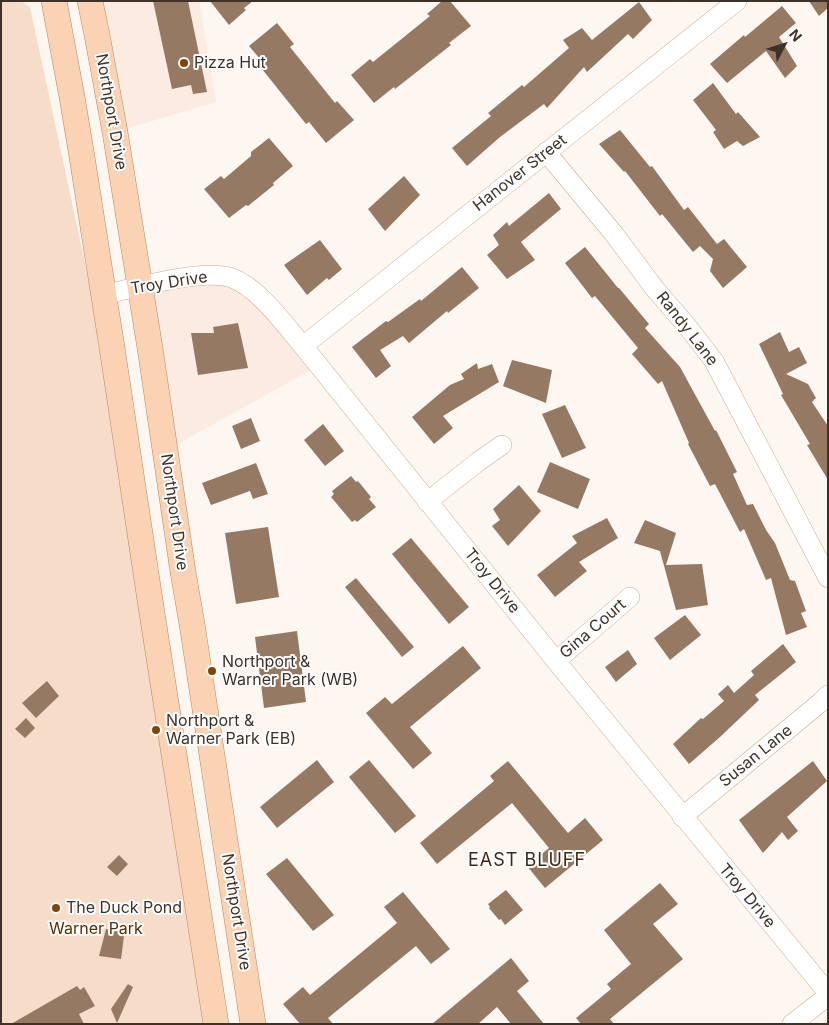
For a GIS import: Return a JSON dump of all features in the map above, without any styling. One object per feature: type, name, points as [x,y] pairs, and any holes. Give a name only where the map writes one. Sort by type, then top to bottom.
[{"type":"main road","points":[[43,1],[72,97]]},
{"type":"main road","points":[[54,1],[82,157],[100,182],[105,195],[121,291]]},
{"type":"main road","name":"Northport Drive","points":[[90,1],[115,132],[121,291],[148,592],[216,1024]]},
{"type":"main road","name":"Northport Drive","points":[[121,291],[150,348],[182,572],[253,1024]]},
{"type":"street","name":"Hanover Street","points":[[303,346],[738,1]]},
{"type":"street","name":"Randy Lane","points":[[546,152],[614,234],[655,289],[714,361],[828,578]]},
{"type":"street","name":"Troy Drive","points":[[121,291],[201,276],[215,276],[231,277],[256,293],[303,346],[682,817],[828,994]]},
{"type":"street","points":[[428,502],[502,445]]},
{"type":"street","name":"Gina Court","points":[[556,661],[630,596]]},
{"type":"street","name":"Susan Lane","points":[[682,817],[828,695]]},
{"type":"street","points":[[792,1024],[828,994]]},
{"type":"shaded area","points":[[90,1],[199,1],[216,102],[115,132]]},
{"type":"shaded area","points":[[231,277],[318,366],[165,451],[140,287]]},
{"type":"green space","name":"Warner Park","points":[[1,1],[21,1],[30,7],[104,352],[206,1024],[1,1024]]},
{"type":"building","points":[[153,1],[188,1],[207,92],[193,94],[191,85],[172,89]]},
{"type":"building","points":[[210,1],[253,1],[229,25]]},
{"type":"building","points":[[442,1],[450,1],[471,26],[449,43],[451,45],[374,103],[351,75],[370,59],[373,62],[430,16],[427,14]]},
{"type":"building","points":[[809,1],[828,1],[828,8],[819,16]]},
{"type":"building","points":[[639,2],[652,20],[633,39],[628,34],[587,72],[584,67],[547,108],[544,104],[500,137],[467,166],[452,148],[491,116],[488,113],[522,85],[524,87],[569,48],[563,40],[582,28],[592,40]]},
{"type":"building","points":[[782,6],[796,23],[779,37],[797,66],[785,78],[766,51],[727,83],[710,64]]},
{"type":"building","points":[[277,23],[294,44],[290,47],[335,103],[337,101],[354,120],[326,143],[309,122],[306,124],[262,69],[266,66],[249,46]]},
{"type":"building","points":[[713,83],[736,114],[738,112],[760,137],[743,146],[737,141],[724,149],[713,132],[716,130],[693,100]]},
{"type":"building","points":[[620,130],[650,167],[652,166],[684,210],[688,207],[717,244],[724,239],[747,267],[723,288],[710,271],[713,259],[700,246],[693,252],[662,214],[660,216],[625,171],[599,144]]},
{"type":"building","points":[[269,138],[293,166],[273,183],[274,185],[248,206],[246,205],[229,218],[204,189],[221,176],[224,179],[251,156],[251,152]]},
{"type":"building","points":[[404,176],[420,195],[385,231],[368,209]]},
{"type":"building","points":[[549,193],[561,209],[521,242],[535,260],[507,279],[487,255],[499,245],[493,235],[507,222],[509,226]]},
{"type":"building","points":[[320,240],[342,269],[329,280],[327,278],[307,295],[284,265]]},
{"type":"building","points":[[585,247],[649,324],[645,328],[680,367],[716,430],[737,472],[733,474],[747,505],[753,504],[775,543],[790,580],[795,581],[806,611],[801,613],[807,627],[786,635],[771,578],[766,580],[744,529],[740,532],[715,484],[710,486],[688,444],[662,381],[658,384],[632,354],[638,348],[595,296],[592,298],[565,263]]},
{"type":"building","points":[[462,267],[479,288],[448,313],[447,311],[409,343],[403,336],[380,350],[391,366],[376,378],[352,347],[386,321],[388,322],[420,299],[421,301]]},
{"type":"building","points":[[238,323],[248,368],[198,375],[191,333],[214,333],[213,327]]},
{"type":"building","points":[[780,332],[789,352],[799,347],[807,363],[786,374],[808,384],[816,398],[812,402],[828,426],[828,480],[807,445],[810,444],[781,395],[783,394],[759,344]]},
{"type":"building","points":[[512,360],[552,370],[546,403],[503,386]]},
{"type":"building","points":[[477,363],[478,369],[492,364],[499,382],[443,416],[453,428],[434,444],[412,417],[450,385],[464,379],[461,374]]},
{"type":"building","points":[[565,405],[586,448],[562,458],[542,414]]},
{"type":"building","points":[[251,418],[260,441],[241,449],[232,426]]},
{"type":"building","points":[[323,424],[344,451],[325,466],[304,440]]},
{"type":"building","points":[[550,462],[590,479],[578,509],[537,492]]},
{"type":"building","points":[[256,463],[268,494],[253,499],[250,491],[211,505],[202,483]]},
{"type":"building","points":[[351,476],[356,482],[358,481],[371,497],[369,499],[376,507],[357,522],[355,520],[352,522],[331,497],[334,494],[332,491]]},
{"type":"building","points":[[519,485],[541,511],[508,546],[492,526],[500,520],[493,509]]},
{"type":"building","points":[[607,518],[618,538],[579,562],[587,571],[555,597],[537,575],[577,543],[572,536]]},
{"type":"building","points":[[645,520],[676,533],[666,565],[702,564],[708,605],[676,610],[660,551],[634,543]]},
{"type":"building","points":[[268,527],[279,597],[236,604],[225,533]]},
{"type":"building","points":[[411,538],[469,607],[449,624],[392,554]]},
{"type":"building","points":[[356,578],[414,647],[402,657],[345,587]]},
{"type":"building","points":[[685,615],[701,635],[670,660],[654,638]]},
{"type":"building","points":[[297,631],[306,702],[264,708],[255,637]]},
{"type":"building","points":[[783,644],[796,662],[755,695],[759,700],[689,764],[673,744],[701,718],[703,719],[724,701],[718,694],[728,685],[734,693],[754,675],[751,671]]},
{"type":"building","points":[[463,646],[481,668],[410,727],[432,753],[413,769],[366,713],[385,697],[392,704]]},
{"type":"building","points":[[628,650],[637,664],[616,682],[605,667]]},
{"type":"building","points":[[47,681],[59,696],[36,718],[22,703]]},
{"type":"building","points":[[26,718],[35,728],[25,738],[15,729]]},
{"type":"building","points":[[317,760],[334,782],[277,828],[260,807]]},
{"type":"building","points":[[369,760],[416,816],[395,833],[349,777]]},
{"type":"building","points":[[508,761],[568,833],[585,818],[603,840],[545,888],[527,866],[549,848],[512,803],[437,864],[420,843],[494,781],[490,776]]},
{"type":"building","points":[[813,761],[827,781],[787,817],[798,831],[788,840],[782,832],[763,853],[739,820]]},
{"type":"building","points":[[119,855],[128,864],[117,876],[107,867]]},
{"type":"building","points":[[287,858],[334,915],[313,931],[266,874]]},
{"type":"building","points":[[660,883],[678,904],[653,924],[683,959],[610,1019],[614,1024],[581,1024],[576,1018],[611,989],[607,984],[631,964],[604,930]]},
{"type":"building","points":[[506,890],[523,910],[505,925],[489,908],[488,904]]},
{"type":"building","points":[[403,892],[450,949],[431,964],[416,946],[328,1018],[333,1024],[300,1024],[283,1004],[303,987],[310,995],[397,923],[384,907]]},
{"type":"building","points":[[113,927],[125,928],[121,959],[99,956],[106,929],[113,930]]},
{"type":"building","points":[[511,958],[529,981],[517,991],[544,1024],[511,1024],[497,1007],[478,1024],[432,1024]]},
{"type":"building","points":[[128,984],[133,987],[117,1023],[111,1009]]},
{"type":"building","points":[[77,986],[80,990],[84,987],[95,1006],[79,1014],[84,1024],[11,1024]]},
{"type":"place","name":"Pizza Hut","points":[[184,63]]},
{"type":"place","name":"Northport & Warner Park (WB)","points":[[212,671]]},
{"type":"place","name":"Northport & Warner Park (EB)","points":[[156,730]]},
{"type":"place","name":"The Duck Pond","points":[[56,908]]},
{"type":"district","name":"EAST BLUFF","points":[[527,861]]}]
